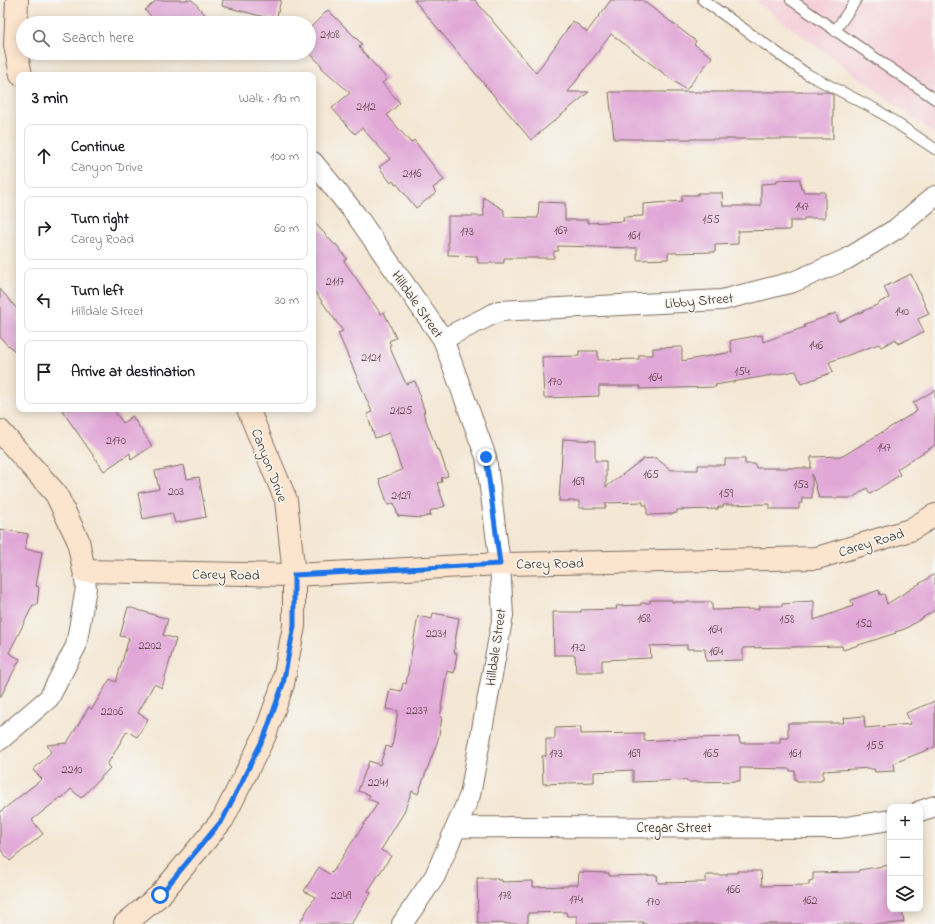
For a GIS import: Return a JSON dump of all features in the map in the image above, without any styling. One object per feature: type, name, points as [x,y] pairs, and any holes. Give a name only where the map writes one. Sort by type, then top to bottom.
[{"type":"street","points":[[16,0],[16,51]]},
{"type":"street","points":[[18,60],[20,72]]},
{"type":"street","name":"Hilldale Street","points":[[316,166],[356,214],[443,339],[486,457],[500,564],[503,615],[470,795],[435,876],[402,924]]},
{"type":"street","name":"Libby Street","points":[[443,339],[499,311],[722,300],[793,282],[853,255],[896,229],[935,196]]},
{"type":"street","name":"Canyon Drive","points":[[125,924],[160,895],[223,819],[265,735],[283,684],[294,626],[294,575],[286,500],[249,412]]},
{"type":"street","points":[[0,431],[56,494],[78,540],[86,588],[76,646],[49,698],[0,740]]},
{"type":"street","name":"Carey Road","points":[[84,571],[294,575],[500,564],[817,558],[910,530],[935,515]]},
{"type":"street","points":[[923,810],[935,806]]},
{"type":"street","name":"Cregar Street","points":[[457,827],[840,828],[887,820]]},
{"type":"lane","points":[[703,0],[807,74],[877,110],[935,149]]},
{"type":"lane","points":[[791,0],[935,100]]},
{"type":"lane","points":[[835,30],[856,0]]},
{"type":"shaded area","points":[[754,0],[935,0],[935,134]]},
{"type":"building","points":[[157,0],[192,0],[207,16],[151,16],[145,10]]},
{"type":"building","points":[[223,0],[281,0],[277,16],[261,16],[222,6]]},
{"type":"building","points":[[414,0],[475,0],[536,73],[573,21],[587,32],[611,0],[642,0],[696,41],[694,44],[712,57],[686,90],[611,34],[568,92],[589,92],[531,140]]},
{"type":"building","points":[[328,10],[362,44],[359,47],[387,79],[382,83],[400,103],[387,115],[411,143],[414,140],[444,180],[433,188],[436,193],[416,208],[397,184],[396,185],[393,181],[391,183],[379,167],[390,159],[362,128],[355,134],[332,108],[350,93],[321,67],[322,66],[316,60],[316,22]]},
{"type":"building","points":[[609,92],[828,92],[833,95],[833,139],[614,139]]},
{"type":"building","points":[[800,179],[801,189],[803,188],[803,192],[825,192],[825,218],[804,218],[804,221],[790,221],[790,230],[738,231],[738,244],[715,245],[715,252],[668,253],[668,259],[637,260],[637,248],[558,246],[558,251],[554,251],[554,258],[504,258],[504,263],[478,263],[477,256],[448,255],[448,216],[484,216],[483,197],[504,210],[504,217],[538,218],[539,202],[565,203],[565,220],[588,220],[588,223],[624,221],[623,217],[643,216],[643,204],[682,201],[682,195],[698,195],[698,193],[722,193],[723,206],[761,206],[761,184],[777,183],[777,180]]},
{"type":"building","points":[[316,224],[335,245],[336,244],[347,259],[344,261],[381,314],[384,312],[396,338],[389,341],[391,345],[389,346],[406,384],[415,381],[425,412],[423,412],[437,450],[439,449],[448,476],[441,478],[442,482],[437,483],[445,506],[430,511],[431,515],[421,518],[398,516],[394,503],[388,505],[379,479],[402,470],[389,433],[375,438],[367,414],[372,412],[338,333],[343,331],[316,293]]},
{"type":"building","points":[[911,274],[929,314],[918,319],[924,332],[898,344],[896,339],[881,347],[879,344],[829,362],[833,372],[801,384],[796,371],[715,385],[716,387],[640,389],[640,386],[599,386],[599,396],[544,398],[542,357],[579,356],[579,351],[598,351],[598,360],[639,359],[639,355],[653,355],[653,348],[682,347],[682,361],[732,352],[730,341],[733,340],[762,335],[763,342],[805,327],[804,325],[836,313],[839,322],[889,298],[884,287]]},
{"type":"building","points":[[0,289],[16,308],[16,353],[0,337]]},
{"type":"building","points":[[935,390],[935,445],[897,469],[900,475],[870,494],[867,488],[852,498],[819,498],[812,474],[812,498],[802,498],[802,503],[799,503],[799,509],[770,509],[770,504],[723,505],[723,507],[718,507],[718,509],[677,510],[677,513],[674,514],[651,515],[647,514],[647,505],[643,505],[643,502],[606,503],[606,508],[579,508],[579,501],[559,501],[563,439],[595,441],[595,461],[606,461],[606,487],[643,459],[656,458],[671,470],[698,470],[698,465],[725,465],[725,459],[745,459],[745,464],[755,464],[756,468],[811,468],[811,457],[843,456],[917,411],[913,403]]},
{"type":"building","points":[[63,412],[115,412],[123,423],[132,416],[152,446],[131,460],[130,453],[104,471]]},
{"type":"building","points":[[184,465],[187,479],[199,477],[206,517],[175,523],[172,513],[143,519],[138,493],[159,489],[155,471]]},
{"type":"building","points":[[0,529],[28,534],[25,549],[42,552],[36,586],[39,587],[37,605],[33,605],[9,653],[20,659],[0,698]]},
{"type":"building","points":[[935,574],[935,610],[905,629],[895,632],[896,633],[843,650],[842,646],[743,648],[743,660],[706,661],[705,649],[687,649],[687,645],[650,646],[651,658],[602,660],[602,672],[576,672],[575,655],[554,655],[553,612],[581,612],[581,610],[617,609],[616,606],[641,605],[641,603],[650,603],[650,600],[672,600],[672,602],[712,602],[712,610],[759,609],[759,606],[782,606],[782,604],[795,603],[794,602],[814,601],[814,620],[853,606],[851,600],[879,590],[880,595],[884,594],[887,604]]},
{"type":"building","points":[[128,607],[168,619],[163,635],[176,639],[162,688],[154,684],[138,713],[148,719],[137,737],[127,731],[107,765],[110,768],[81,798],[71,789],[62,798],[61,797],[32,820],[43,834],[10,861],[0,849],[0,812],[42,779],[33,770],[51,752],[47,745],[67,743],[89,707],[92,709],[110,679],[116,682],[129,638],[120,636]]},
{"type":"building","points":[[433,613],[459,618],[454,647],[454,653],[457,653],[454,673],[447,671],[441,707],[440,717],[442,718],[438,740],[418,794],[412,791],[403,814],[381,850],[391,856],[368,891],[371,893],[351,924],[299,924],[315,897],[304,891],[319,867],[329,874],[331,872],[332,873],[378,803],[368,799],[370,795],[358,791],[369,761],[380,765],[386,746],[392,748],[398,711],[386,709],[390,689],[401,691],[403,683],[406,684],[418,616],[432,619]]},
{"type":"building","points":[[935,701],[935,747],[894,763],[895,771],[875,772],[874,769],[870,768],[823,771],[823,779],[821,779],[821,781],[797,781],[795,780],[795,771],[790,771],[790,769],[740,768],[740,781],[687,782],[687,780],[633,782],[633,770],[594,772],[594,782],[543,784],[542,756],[546,756],[546,739],[555,739],[555,728],[581,727],[581,734],[644,733],[644,741],[739,737],[740,743],[780,743],[780,738],[788,738],[788,723],[844,723],[843,718],[864,716],[865,728],[911,724],[906,713]]},
{"type":"building","points":[[887,865],[887,912],[902,912],[904,922],[890,924],[643,924],[643,922],[577,924],[577,916],[567,916],[566,912],[528,913],[527,924],[478,924],[477,878],[497,878],[497,880],[502,880],[502,882],[533,881],[533,887],[578,885],[579,872],[609,873],[609,876],[657,875],[658,883],[706,882],[706,875],[727,875],[727,873],[737,873],[737,871],[761,871],[762,886],[809,885],[809,881],[813,880],[813,873],[858,872],[859,870]]},
{"type":"route","points":[[160,895],[223,819],[265,735],[283,684],[294,626],[294,575],[500,564],[486,457]]}]
